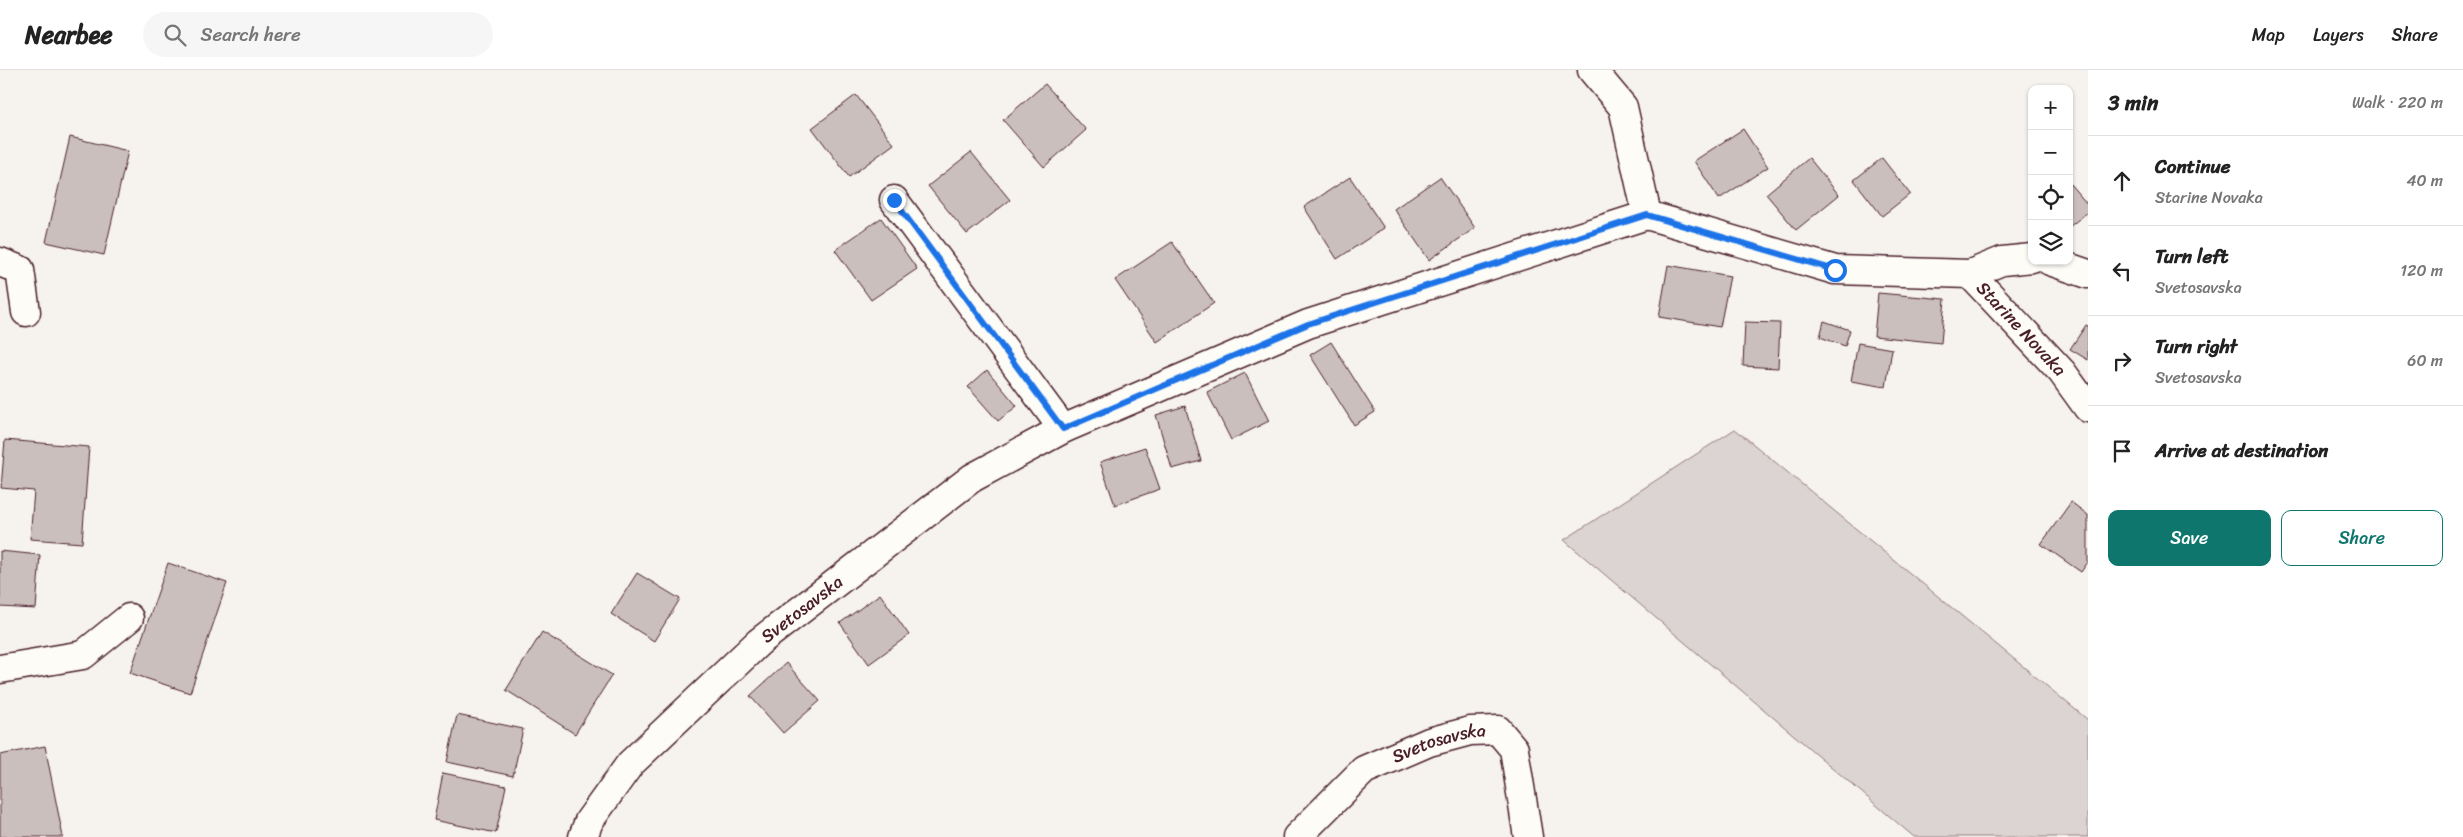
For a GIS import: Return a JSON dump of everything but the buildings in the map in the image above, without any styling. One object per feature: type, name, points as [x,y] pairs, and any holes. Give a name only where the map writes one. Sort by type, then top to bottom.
[{"type":"street","points":[[1592,70],[1623,108],[1647,215]]},
{"type":"street","points":[[894,200],[1063,429]]},
{"type":"street","name":"Starine Novaka","points":[[1647,215],[1835,270],[1970,274],[2002,261],[2028,258]]},
{"type":"street","name":"Svetosavska","points":[[583,837],[589,821],[630,764],[759,642],[972,478],[1063,429],[1308,324],[1647,215]]},
{"type":"street","points":[[0,262],[20,270],[26,312]]},
{"type":"street","points":[[2062,265],[2088,274]]},
{"type":"street","name":"Starine Novaka","points":[[1970,274],[2062,372],[2088,408]]},
{"type":"street","points":[[0,669],[83,655],[129,618]]},
{"type":"street","name":"Svetosavska","points":[[1297,837],[1364,770],[1429,742],[1470,731],[1498,730],[1514,749],[1528,837]]},
{"type":"shaded area","points":[[1735,429],[2088,720],[2088,837],[1914,837],[1564,540]]},
{"type":"route","points":[[894,200],[1063,429],[1308,324],[1647,215],[1835,270]]}]
